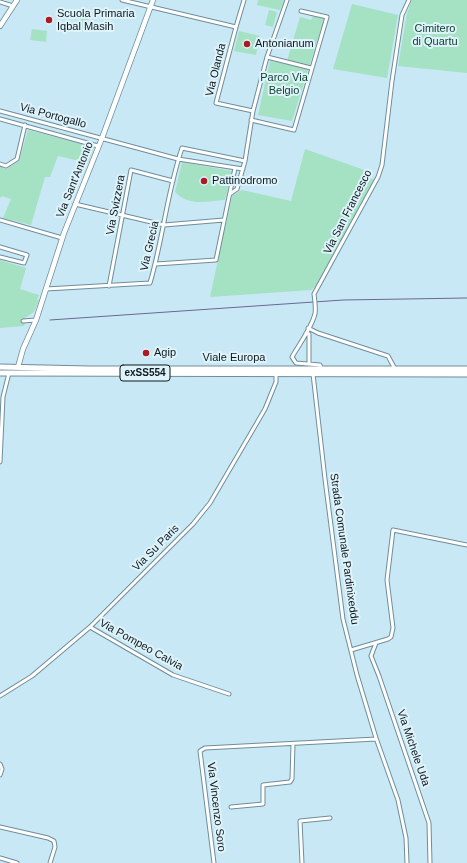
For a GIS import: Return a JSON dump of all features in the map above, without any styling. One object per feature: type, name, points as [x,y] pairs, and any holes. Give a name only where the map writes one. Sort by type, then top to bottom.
[{"type":"main road","name":"Viale Europa","points":[[0,367],[89,369],[467,369]]},
{"type":"main road","name":"Viale Europa","points":[[0,373],[467,374]]},
{"type":"street","points":[[0,26],[17,0]]},
{"type":"street","points":[[122,0],[236,27]]},
{"type":"street","name":"Via Sant'Antonio","points":[[18,367],[23,349],[36,320],[62,238],[102,138],[153,0]]},
{"type":"street","name":"Via Olanda","points":[[244,0],[216,103],[253,111]]},
{"type":"street","points":[[230,194],[237,188],[243,169],[251,120],[267,57],[287,0]]},
{"type":"street","name":"Via San Francesco","points":[[321,368],[320,365],[296,363],[292,357],[315,312],[314,294],[378,177],[382,165],[402,15],[408,0]]},
{"type":"street","points":[[0,2],[13,6]]},
{"type":"street","points":[[251,120],[294,130],[327,17],[301,10]]},
{"type":"street","points":[[267,57],[311,68]]},
{"type":"street","name":"Via Portogallo","points":[[0,111],[178,159],[243,169]]},
{"type":"street","name":"Via Portogallo","points":[[0,119],[98,146]]},
{"type":"street","points":[[0,164],[6,166],[17,159],[25,126]]},
{"type":"street","points":[[178,159],[182,148],[245,160]]},
{"type":"street","name":"Via Grecia","points":[[46,289],[150,283],[156,264],[178,159]]},
{"type":"street","points":[[156,264],[216,260],[235,168]]},
{"type":"street","name":"Via Svizzera","points":[[109,286],[131,170],[173,181]]},
{"type":"street","points":[[75,204],[164,225],[224,220]]},
{"type":"street","points":[[0,220],[62,238]]},
{"type":"street","points":[[0,247],[27,255],[24,263],[0,257]]},
{"type":"street","points":[[23,321],[36,320]]},
{"type":"street","points":[[308,328],[318,333],[388,356],[395,369]]},
{"type":"street","points":[[306,332],[308,334],[309,364]]},
{"type":"street","points":[[0,460],[2,403],[9,373]]},
{"type":"street","name":"Via Su Paris","points":[[0,696],[32,676],[90,627],[193,524],[210,503],[265,409],[276,382],[276,374]]},
{"type":"street","name":"Strada Comunale Pardinixeddu","points":[[313,374],[343,619],[356,675],[376,739],[398,800],[406,838],[407,863]]},
{"type":"street","points":[[351,650],[392,637],[393,628],[387,580],[393,530],[467,545]]},
{"type":"street","name":"Via Pompeo Calvia","points":[[90,627],[173,675],[229,694]]},
{"type":"street","name":"Via Michele Uda","points":[[376,643],[370,656],[379,676],[429,823],[430,863]]},
{"type":"street","name":"Via Vincenzo Soro","points":[[214,863],[200,752],[204,748],[376,739]]},
{"type":"street","name":"Via Vincenzo Soro","points":[[231,807],[264,804],[263,785],[290,782],[292,779],[292,744]]},
{"type":"street","points":[[0,764],[2,769],[0,775]]},
{"type":"street","points":[[302,863],[300,821],[330,818]]},
{"type":"street","points":[[0,827],[48,838],[54,841],[55,847],[50,863]]},
{"type":"street","points":[[0,858],[17,863]]},
{"type":"street","points":[[402,863],[407,863]]},
{"type":"green space","points":[[258,0],[284,0],[280,10],[257,5]]},
{"type":"green space","name":"Cimitero di Quartu","points":[[412,0],[467,0],[467,73],[398,66],[407,13]]},
{"type":"green space","points":[[352,4],[398,15],[387,78],[333,69]]},
{"type":"green space","points":[[269,10],[277,12],[273,27],[265,25]]},
{"type":"green space","points":[[85,13],[90,16],[83,29],[77,26]]},
{"type":"green space","name":"Parco Via Belgio","points":[[313,16],[324,19],[292,121],[258,115],[270,61],[286,64],[300,17],[311,20]]},
{"type":"green space","points":[[32,29],[47,31],[46,42],[30,40]]},
{"type":"green space","name":"Antonianum","points":[[239,31],[260,36],[256,55],[234,51]]},
{"type":"green space","points":[[28,130],[94,147],[88,163],[58,156],[50,177],[45,177],[31,225],[3,218],[11,199],[2,196],[1,198],[0,197],[0,167],[6,169],[19,161]]},
{"type":"green space","points":[[305,149],[367,171],[365,176],[374,180],[345,237],[317,285],[311,290],[210,297],[232,196],[242,190],[291,201]]},
{"type":"green space","name":"Pattinodromo","points":[[182,162],[232,171],[225,200],[198,202],[186,200],[175,192]]},
{"type":"green space","points":[[0,260],[26,268],[20,289],[39,295],[37,300],[39,300],[34,312],[22,320],[25,323],[24,326],[0,328]]},
{"type":"waterway","points":[[50,320],[343,300],[467,298]]},
{"type":"place","name":"Scuola Primaria Iqbal Masih","points":[[49,20]]},
{"type":"place","name":"Antonianum","points":[[247,44]]},
{"type":"place","name":"Pattinodromo","points":[[204,181]]},
{"type":"place","name":"Agip","points":[[146,353]]}]
